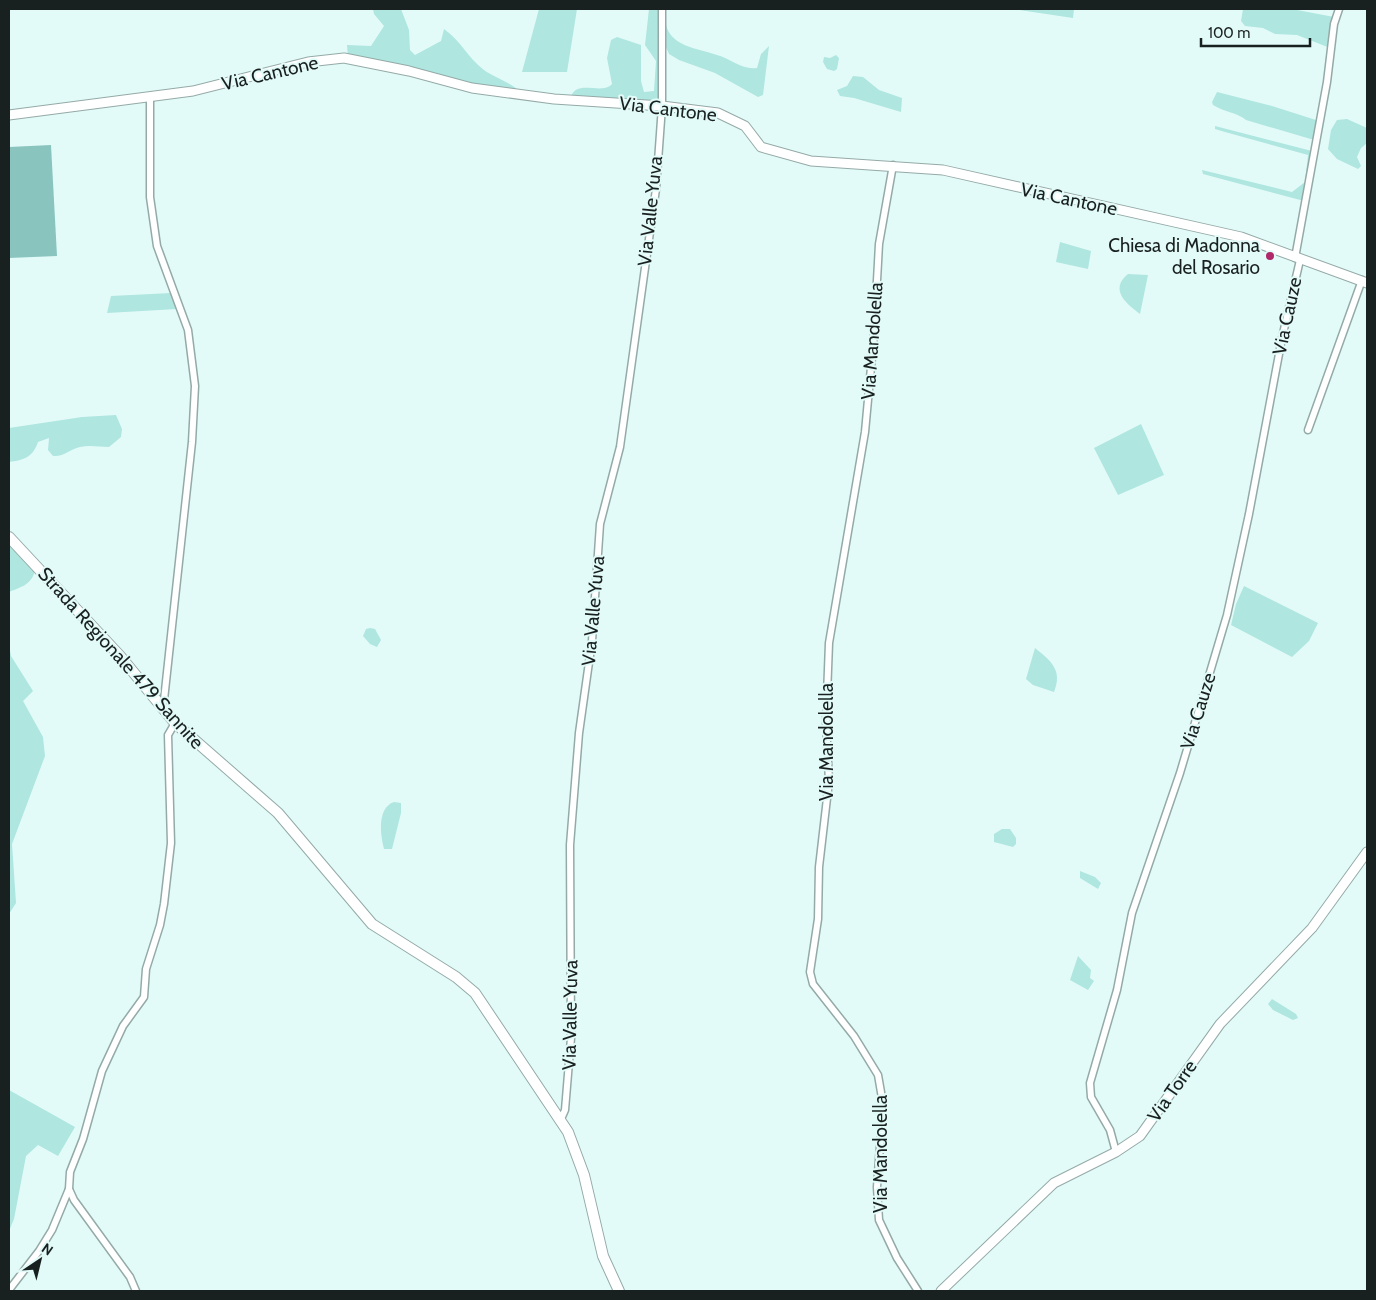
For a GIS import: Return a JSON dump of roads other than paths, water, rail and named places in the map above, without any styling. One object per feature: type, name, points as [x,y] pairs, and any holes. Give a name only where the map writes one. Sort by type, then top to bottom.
[{"type":"main road","name":"Via Cantone","points":[[9,115],[193,92],[308,62],[344,58],[409,71],[472,88],[554,99],[662,106],[718,114],[745,126],[761,147],[791,157],[811,162],[893,165],[943,170],[1241,237],[1365,282]]},
{"type":"main road","name":"Strada Regionale 479 Sannite","points":[[9,537],[120,656],[175,723],[278,813],[372,924],[456,977],[475,993],[561,1120],[578,1158],[603,1256],[619,1291]]},
{"type":"main road","name":"Via Torre","points":[[941,1291],[1054,1184],[1116,1152],[1140,1136],[1220,1024],[1312,928],[1367,852]]},
{"type":"street","name":"Via Valle Yuva","points":[[561,1120],[565,1110],[571,1038],[570,845],[580,733],[592,641],[600,524],[621,439],[656,189],[662,106],[662,9]]},
{"type":"street","name":"Via Cauze","points":[[1116,1152],[1110,1130],[1090,1097],[1090,1082],[1117,990],[1132,913],[1180,773],[1227,616],[1249,514],[1298,259],[1327,82],[1334,24],[1338,9]]},
{"type":"street","points":[[150,97],[150,197],[157,246],[188,330],[195,386],[192,442],[164,700],[161,706]]},
{"type":"street","name":"Via Mandolella","points":[[893,165],[879,244],[874,344],[865,432],[828,643],[826,722],[829,781],[819,868],[818,919],[810,972],[814,984],[854,1036],[878,1075],[882,1111],[877,1196],[879,1220],[897,1258],[918,1291]]},
{"type":"street","points":[[1308,430],[1365,282]]},
{"type":"street","points":[[9,1290],[40,1251],[52,1230],[69,1189],[70,1172],[102,1071],[124,1026],[144,997],[146,970],[161,918],[171,843],[168,735],[175,723]]},
{"type":"street","points":[[69,1189],[74,1200],[130,1276],[136,1291]]},
{"type":"place","name":"Chiesa di Madonna del Rosario","points":[[1270,256]]}]
